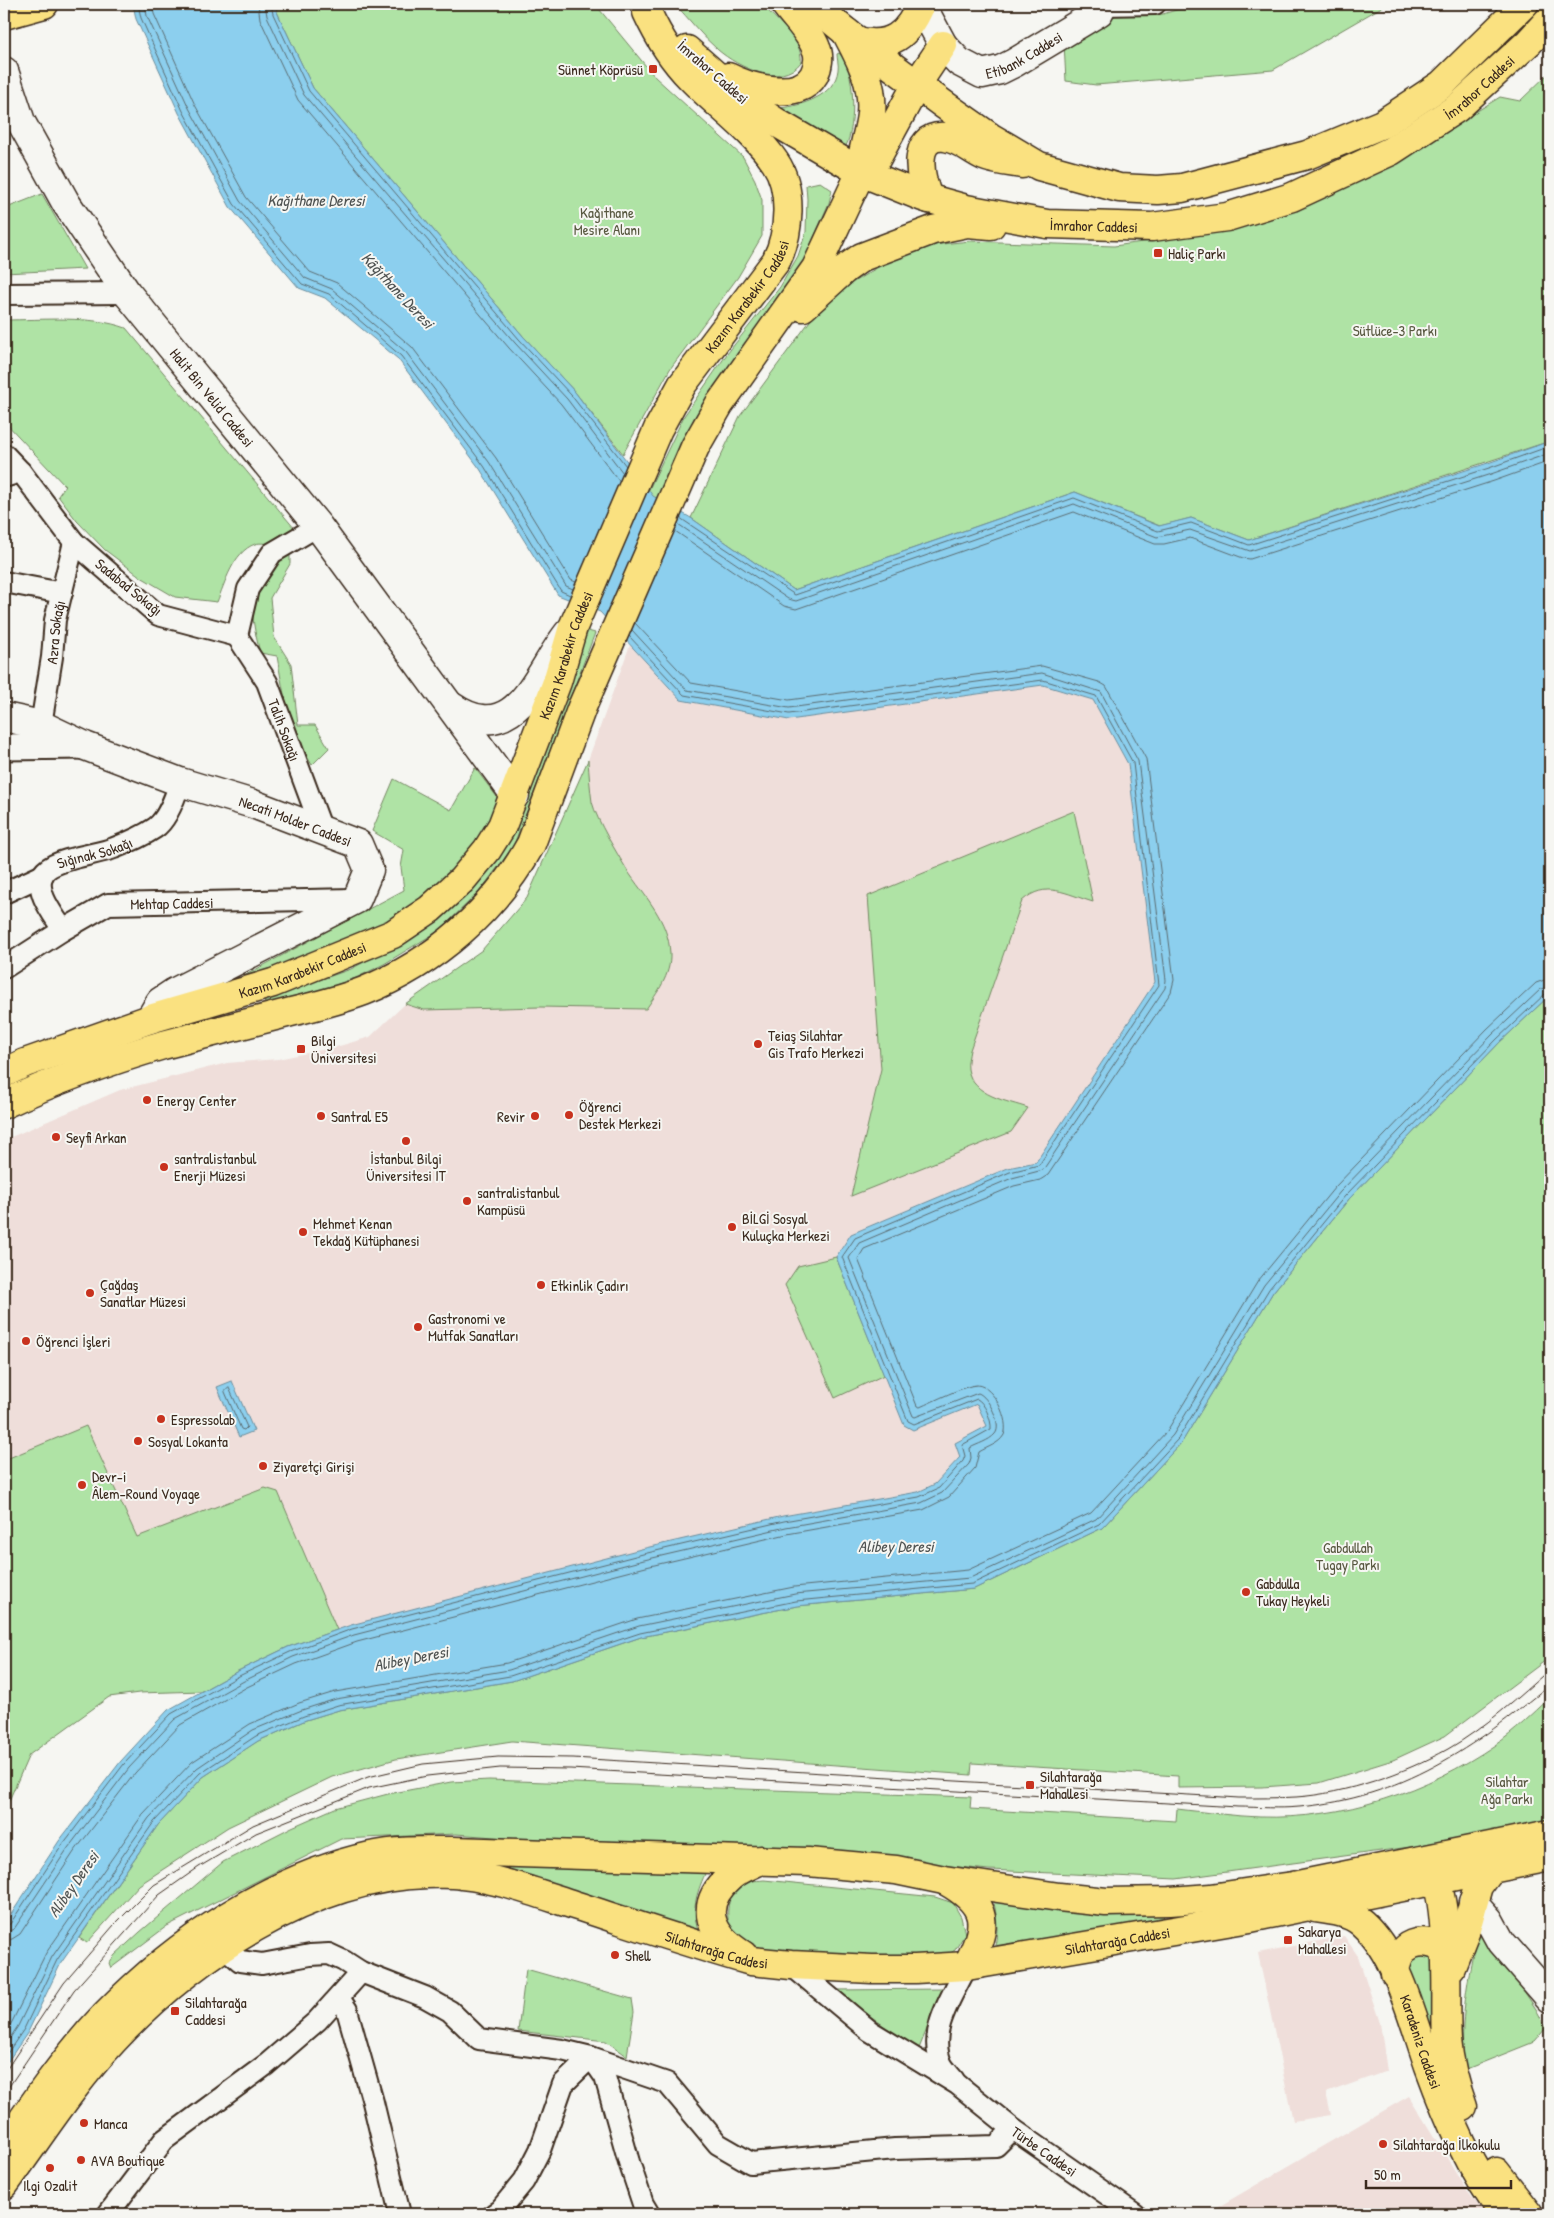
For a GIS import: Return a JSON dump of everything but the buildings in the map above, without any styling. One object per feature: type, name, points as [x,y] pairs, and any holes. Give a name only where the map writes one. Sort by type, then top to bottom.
[{"type":"main road","points":[[4,15],[44,4]]},
{"type":"main road","points":[[702,64],[755,88],[783,90],[804,84],[812,78],[817,70],[817,50],[785,4]]},
{"type":"main road","name":"İmrahor Caddesi","points":[[812,4],[916,84],[990,137],[1039,166],[1119,188],[1158,190],[1182,188],[1307,155],[1382,124],[1441,85],[1524,4]]},
{"type":"main road","points":[[852,36],[882,44],[892,40],[914,21],[921,4]]},
{"type":"main road","name":"Etibank Caddesi","points":[[921,4],[943,45],[959,62],[982,74],[1000,70],[1099,12],[1103,5]]},
{"type":"main road","name":"İmrahor Caddesi","points":[[644,8],[702,64],[747,103],[861,172],[929,199],[966,209],[1047,224],[1152,227],[1227,217],[1292,197],[1390,150],[1457,108],[1529,42],[1550,19]]},
{"type":"main road","name":"Kazım Karabekir Caddesi","points":[[4,1073],[25,1063],[150,1019],[273,983],[393,934],[430,909],[448,894],[487,850],[502,826],[557,682],[573,627],[649,450],[682,385],[776,261],[783,248],[788,209],[783,179],[776,163],[758,142],[690,78],[665,46],[644,8]]},
{"type":"main road","points":[[4,1104],[38,1088],[162,1046],[357,993],[398,975],[461,932],[481,913],[516,871],[531,844],[604,656],[695,447],[719,405],[745,366],[780,321],[820,261],[861,172],[861,155],[871,114],[871,99],[865,68],[852,36]]},
{"type":"main road","points":[[861,172],[874,164],[916,84],[943,45]]},
{"type":"main road","name":"Halit Bin Velid Caddesi","points":[[4,71],[22,122],[66,203],[127,293],[318,526],[515,795]]},
{"type":"main road","points":[[929,199],[923,186],[920,165],[921,156],[928,143],[936,138],[944,137],[956,140],[985,157],[1039,166]]},
{"type":"main road","points":[[780,321],[799,310],[845,269],[862,257],[914,236],[967,223],[1013,226],[1047,224]]},
{"type":"main road","name":"Halit Bin Velid Caddesi","points":[[450,706],[463,714],[475,718],[499,717],[515,709],[530,693],[558,646],[573,627]]},
{"type":"main road","name":"Necati Molder Caddesi","points":[[4,717],[41,725],[85,746],[180,782],[253,804],[358,844],[369,870],[357,899]]},
{"type":"main road","points":[[162,1046],[157,1039],[150,1019],[160,1002],[175,992],[357,899]]},
{"type":"main road","name":"Silahtarağa Caddesi","points":[[4,2147],[63,2064],[106,2014],[172,1956],[211,1927],[270,1893],[308,1875],[372,1856],[407,1852],[464,1851],[761,1860],[896,1870],[944,1880],[1106,1902],[1170,1901],[1236,1895],[1415,1862],[1550,1834]]},
{"type":"main road","name":"Silahtarağa Caddesi","points":[[4,2185],[82,2077],[115,2039],[154,2002],[224,1947],[295,1906],[348,1886],[405,1875],[461,1874],[520,1888],[751,1960],[791,1966],[915,1969],[967,1966],[1250,1918],[1550,1857]]},
{"type":"main road","points":[[751,1960],[723,1941],[717,1933],[711,1917],[712,1903],[718,1890],[730,1877],[761,1860]]},
{"type":"main road","points":[[1415,1862],[1429,1869],[1436,1881]]},
{"type":"main road","points":[[1395,1974],[1398,1958],[1404,1950],[1420,1941],[1429,1942],[1446,1964],[1466,1929],[1478,1886],[1490,1870]]},
{"type":"main road","points":[[944,1880],[970,1897],[980,1916],[983,1927],[980,1941],[967,1966]]},
{"type":"main road","name":"Karadeniz Caddesi","points":[[1436,1881],[1446,1964],[1447,2039],[1454,2081],[1470,2122],[1494,2169],[1529,2214]]},
{"type":"main road","points":[[1473,1902],[1489,1920],[1501,1942],[1550,1998]]},
{"type":"main road","name":"Karadeniz Caddesi","points":[[1305,1906],[1350,1916],[1361,1922],[1380,1945],[1395,1974],[1455,2132],[1472,2166],[1504,2214]]},
{"type":"street","points":[[1103,5],[1155,4]]},
{"type":"street","points":[[4,294],[127,293]]},
{"type":"street","name":"Sadabad Sokağı","points":[[4,454],[12,474],[74,542],[158,615],[237,636]]},
{"type":"street","points":[[237,636],[248,589],[272,553],[318,526]]},
{"type":"street","name":"Azra Sokağı","points":[[41,725],[56,620],[74,542]]},
{"type":"street","points":[[4,582],[62,593]]},
{"type":"street","name":"Talih Sokağı","points":[[237,636],[267,682],[322,830]]},
{"type":"street","points":[[4,747],[85,746]]},
{"type":"street","name":"Sığınak Sokağı","points":[[63,930],[44,898],[42,876],[47,869],[70,858],[112,849],[156,827],[173,803],[180,782]]},
{"type":"street","points":[[4,893],[42,876]]},
{"type":"street","name":"Mehtap Caddesi","points":[[4,968],[108,904],[357,899]]},
{"type":"street","points":[[224,1947],[240,1961],[262,1964],[310,1955],[329,1954],[361,1972],[425,1997],[450,2011],[479,2039],[562,2050],[591,2057],[667,2083],[718,2144],[751,2163],[895,2149],[996,2146],[1013,2129]]},
{"type":"street","points":[[791,1966],[870,2031],[957,2084]]},
{"type":"street","points":[[957,2084],[942,2065],[936,2044],[939,2026],[967,1966]]},
{"type":"street","points":[[111,2213],[164,2140],[267,2064],[316,2021],[361,1972]]},
{"type":"street","points":[[339,1998],[347,2010],[373,2102],[400,2214]]},
{"type":"street","points":[[494,2214],[500,2210],[524,2180],[540,2150],[563,2084],[591,2057]]},
{"type":"street","points":[[591,2057],[605,2077],[629,2162],[648,2214]]},
{"type":"street","name":"Türbe Caddesi","points":[[957,2084],[1013,2129],[1134,2214]]},
{"type":"shaded area","name":"santralistanbul Kampüsü","points":[[630,645],[681,700],[789,720],[1043,685],[1093,700],[1128,764],[1155,982],[1036,1162],[1008,1168],[851,1234],[836,1257],[913,1430],[977,1404],[987,1426],[955,1443],[960,1457],[935,1484],[918,1492],[783,1516],[351,1625],[288,1647],[202,1691],[139,1693],[109,1697],[29,1755],[4,1812],[4,1140],[120,1090],[227,1063],[278,1059],[336,1047],[370,1037],[405,1004],[486,947],[525,902],[588,760]]},
{"type":"shaded area","points":[[1344,1936],[1358,1956],[1380,2023],[1387,2071],[1326,2093],[1331,2115],[1293,2121],[1258,1953]]},
{"type":"shaded area","name":"Silahtarağa İlkokulu","points":[[1409,2096],[1468,2192],[1485,2214],[1212,2214],[1218,2207]]},
{"type":"green space","name":"Kağıthane Mesire Alanı","points":[[276,4],[595,4],[655,77],[743,157],[755,180],[762,200],[762,236],[738,277],[670,369],[623,454],[575,392],[523,336],[313,88],[277,12]]},
{"type":"green space","points":[[675,4],[761,4],[793,37],[798,45],[801,62],[793,70],[771,75],[759,73],[737,63],[718,50]]},
{"type":"green space","points":[[1195,4],[1387,4],[1273,70],[1096,85],[1066,81],[1064,43],[1110,14],[1163,14]]},
{"type":"green space","points":[[839,53],[849,71],[853,98],[852,125],[846,146],[802,123],[780,108],[807,102],[831,87],[836,79],[838,70],[837,54]]},
{"type":"green space","name":"Sütlüce-3 Parkı","points":[[1550,72],[1550,441],[1249,540],[1191,518],[1160,526],[1075,492],[794,590],[691,518],[740,416],[818,310],[840,290],[895,257],[933,245],[970,241],[1114,246],[1236,229],[1383,169],[1500,97],[1520,101]]},
{"type":"green space","points":[[820,182],[832,190],[829,203],[803,262],[694,418],[651,511],[641,506],[684,416],[727,354],[780,287],[798,256],[806,232],[806,185]]},
{"type":"green space","points":[[42,194],[85,269],[4,273],[4,209]]},
{"type":"green space","points":[[4,320],[98,321],[126,328],[295,529],[275,545],[262,543],[247,548],[235,561],[217,602],[175,597],[141,577],[105,550],[77,521],[58,496],[65,486],[4,421]]},
{"type":"green space","points":[[290,552],[290,564],[270,598],[274,637],[291,664],[298,725],[315,725],[329,748],[312,765],[298,738],[288,712],[277,656],[260,653],[253,616],[253,601],[257,589],[270,572]]},
{"type":"green space","points":[[588,631],[595,633],[513,847],[480,891],[440,930],[384,964],[356,978],[327,988],[265,1004],[264,999],[351,969],[408,938],[435,920],[561,697]]},
{"type":"green space","points":[[588,760],[592,802],[598,818],[627,870],[660,919],[669,942],[670,962],[666,976],[646,1009],[541,1007],[424,1010],[405,1004],[482,950],[527,898]]},
{"type":"green space","points":[[475,768],[497,797],[491,828],[440,887],[365,937],[243,980],[240,978],[404,890],[401,867],[404,850],[372,831],[394,779],[451,810]]},
{"type":"green space","points":[[1074,811],[1093,902],[1048,890],[1039,891],[1022,901],[968,1060],[968,1069],[976,1086],[1001,1100],[1028,1108],[1011,1132],[851,1196],[881,1069],[868,896]]},
{"type":"green space","name":"Gabdullah Tugay Parkı","points":[[1550,995],[1550,1657],[1445,1736],[1393,1760],[1319,1783],[1262,1787],[1178,1788],[1178,1776],[972,1763],[971,1775],[512,1741],[396,1759],[332,1777],[228,1827],[139,1885],[87,1943],[79,1938],[158,1825],[203,1777],[258,1741],[306,1720],[339,1710],[512,1681],[641,1637],[797,1606],[974,1589],[1102,1528],[1182,1442],[1273,1292],[1349,1199],[1500,1042]]},
{"type":"green space","points":[[836,1257],[884,1375],[835,1398],[785,1285],[798,1266]]},
{"type":"green space","points":[[86,1426],[137,1537],[265,1488],[278,1492],[337,1630],[288,1647],[202,1691],[139,1693],[109,1697],[29,1755],[4,1812],[4,1460]]},
{"type":"green space","name":"Silahtar Ağa Parkı","points":[[1550,1698],[1550,1824],[1527,1831],[1176,1879],[989,1870],[830,1854],[584,1844],[456,1834],[341,1839],[167,1926],[111,1968],[109,1963],[140,1932],[223,1862],[292,1827],[335,1808],[388,1794],[451,1782],[489,1780],[971,1797],[970,1809],[1176,1821],[1177,1809],[1260,1817],[1291,1817],[1353,1808],[1413,1789],[1442,1776],[1502,1740]]},
{"type":"green space","points":[[479,1862],[707,1869],[696,1899],[695,1914],[698,1931]]},
{"type":"green space","points":[[764,1880],[935,1897],[953,1903],[961,1917],[965,1934],[955,1950],[942,1958],[750,1952],[738,1943],[732,1933],[728,1919],[728,1905],[737,1887],[750,1881]]},
{"type":"green space","points":[[993,1898],[1076,1913],[1163,1912],[1164,1921],[994,1950],[997,1924]]},
{"type":"green space","points":[[1482,1929],[1536,2009],[1546,2028],[1534,2042],[1464,2070],[1465,2000],[1478,1930]]},
{"type":"green space","points":[[1416,1955],[1432,1957],[1435,1968],[1440,2052],[1406,1964]]},
{"type":"green space","points":[[526,1969],[632,1999],[634,2012],[627,2056],[606,2041],[518,2031]]},
{"type":"green space","points":[[943,1989],[918,2051],[835,1990]]},
{"type":"water","points":[[133,4],[276,4],[277,12],[313,88],[523,336],[575,392],[653,496],[691,518],[794,590],[1075,492],[1159,526],[1191,518],[1249,540],[1488,463],[1550,441],[1550,995],[1500,1042],[1349,1199],[1273,1292],[1182,1442],[1102,1528],[974,1589],[797,1606],[641,1637],[512,1681],[339,1710],[306,1720],[258,1741],[203,1777],[158,1825],[61,1963],[28,2032],[4,2067],[4,1925],[59,1841],[121,1761],[168,1710],[238,1671],[288,1647],[351,1625],[641,1549],[783,1516],[918,1492],[935,1484],[960,1457],[955,1443],[987,1426],[977,1404],[913,1430],[904,1425],[836,1257],[851,1234],[1008,1168],[1036,1162],[1155,982],[1128,764],[1093,700],[1043,685],[789,720],[681,700],[600,612],[558,595],[480,469],[398,359],[325,298],[299,288],[230,207],[179,113],[136,19]]},
{"type":"water","points":[[232,1381],[254,1431],[239,1437],[217,1387]]},
{"type":"tram line","points":[[4,2073],[64,1983],[114,1925],[154,1885],[253,1825],[368,1777],[423,1764],[498,1757],[573,1758],[1239,1798],[1296,1797],[1334,1792],[1354,1787],[1394,1774],[1431,1758],[1462,1741],[1488,1722],[1550,1669]]},
{"type":"tram line","points":[[4,2094],[74,1990],[159,1895],[199,1867],[256,1833],[369,1788],[427,1776],[500,1768],[570,1769],[1238,1807],[1299,1807],[1336,1802],[1371,1793],[1404,1781],[1435,1766],[1493,1729],[1550,1684]]},
{"type":"place","name":"Sünnet Köprüsü","points":[[653,69]]},
{"type":"place","name":"Haliç Parkı","points":[[1158,253]]},
{"type":"place","name":"Teiaş Silahtar Gis Trafo Merkezi","points":[[758,1044]]},
{"type":"place","name":"Bilgi Üniversitesi","points":[[301,1049]]},
{"type":"place","name":"Energy Center","points":[[147,1100]]},
{"type":"place","name":"Öğrenci Destek Merkezi","points":[[569,1115]]},
{"type":"place","name":"Santral E5","points":[[321,1116]]},
{"type":"place","name":"Revir","points":[[535,1116]]},
{"type":"place","name":"Seyfi Arkan","points":[[56,1137]]},
{"type":"place","name":"İstanbul Bilgi Üniversitesi IT","points":[[406,1141]]},
{"type":"place","name":"santralistanbul Enerji Müzesi","points":[[164,1167]]},
{"type":"place","name":"santralistanbul Kampüsü","points":[[467,1201]]},
{"type":"place","name":"BİLGİ Sosyal Kuluçka Merkezi","points":[[732,1227]]},
{"type":"place","name":"Mehmet Kenan Tekdağ Kütüphanesi","points":[[303,1232]]},
{"type":"place","name":"Etkinlik Çadırı","points":[[541,1285]]},
{"type":"place","name":"Çağdaş Sanatlar Müzesi","points":[[90,1293]]},
{"type":"place","name":"Gastronomi ve Mutfak Sanatları","points":[[418,1327]]},
{"type":"place","name":"Öğrenci İşleri","points":[[26,1341]]},
{"type":"place","name":"Espressolab","points":[[161,1419]]},
{"type":"place","name":"Sosyal Lokanta","points":[[138,1441]]},
{"type":"place","name":"Ziyaretçi Girişi","points":[[263,1466]]},
{"type":"place","name":"Devr-i Âlem–Round Voyage","points":[[82,1485]]},
{"type":"place","name":"Gabdulla Tukay Heykeli","points":[[1246,1592]]},
{"type":"place","name":"Silahtarağa Mahallesi","points":[[1030,1785]]},
{"type":"place","name":"Sakarya Mahallesi","points":[[1288,1940]]},
{"type":"place","name":"Shell","points":[[615,1955]]},
{"type":"place","name":"Silahtarağa Caddesi","points":[[175,2011]]},
{"type":"place","name":"Manca","points":[[84,2123]]},
{"type":"place","name":"Silahtarağa İlkokulu","points":[[1383,2144]]},
{"type":"place","name":"AVA Boutique","points":[[81,2160]]},
{"type":"place","name":"Ilgi Ozalit","points":[[50,2168]]},
{"type":"water label","name":"Kağıthane Deresi","points":[[316,200]]},
{"type":"water label","name":"Kâğıthane Deresi","points":[[398,290]]},
{"type":"water label","name":"Alibey Deresi","points":[[896,1546]]},
{"type":"water label","name":"Alibey Deresi","points":[[411,1658]]},
{"type":"water label","name":"Alibey Deresi","points":[[73,1884]]}]
